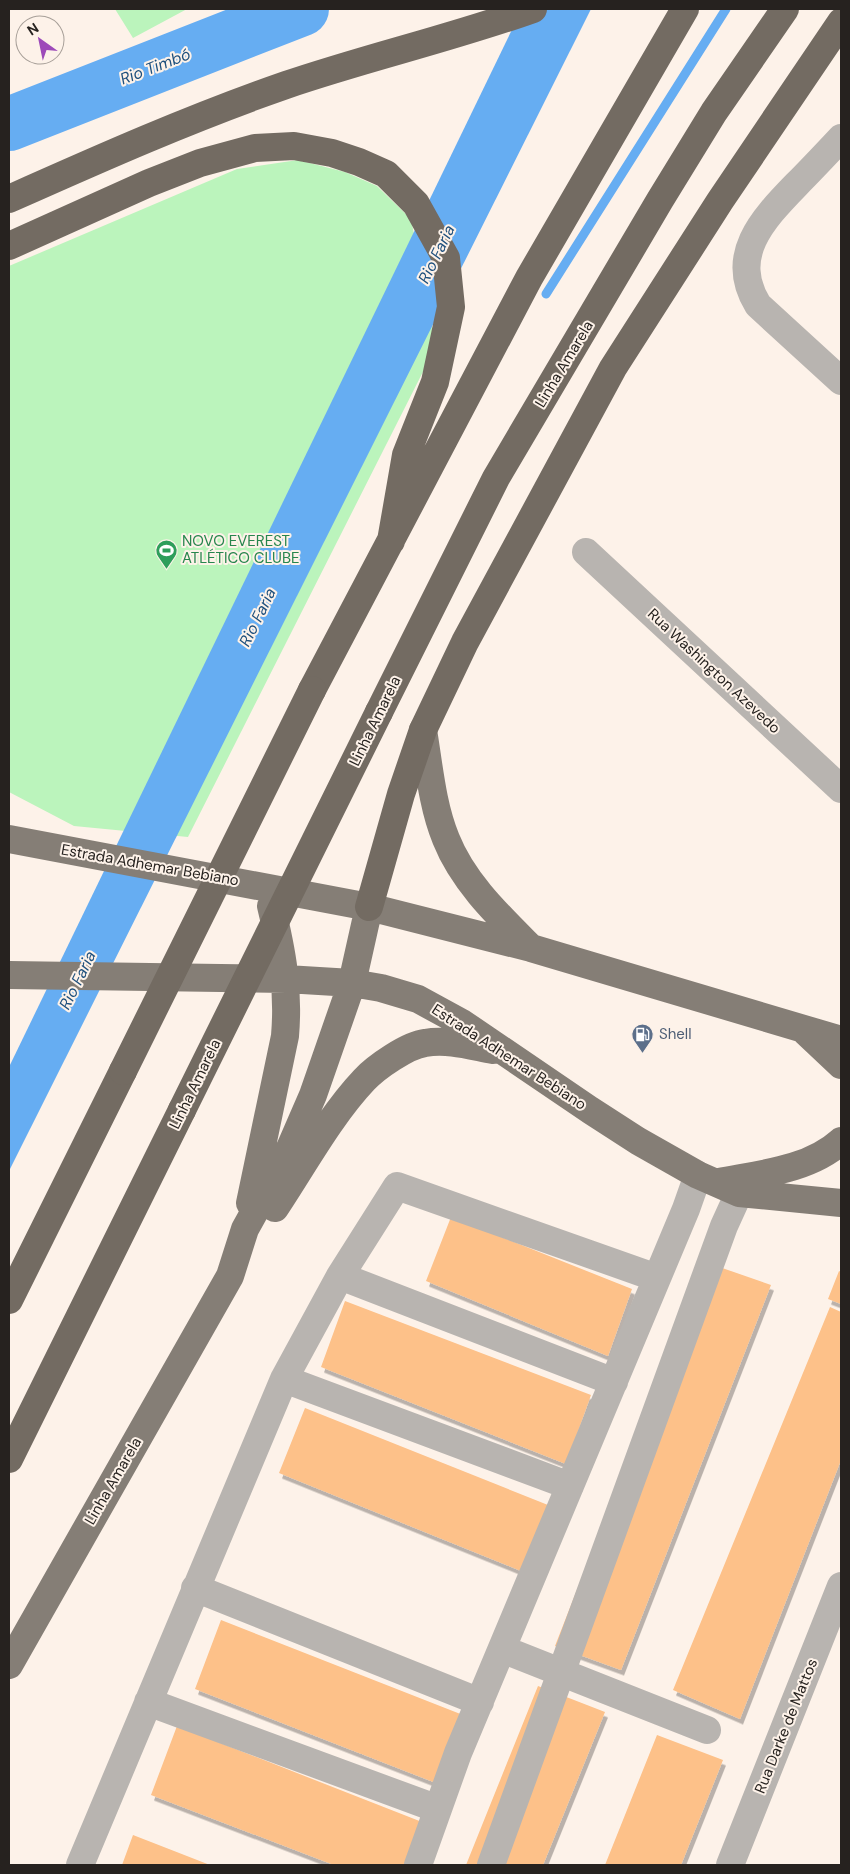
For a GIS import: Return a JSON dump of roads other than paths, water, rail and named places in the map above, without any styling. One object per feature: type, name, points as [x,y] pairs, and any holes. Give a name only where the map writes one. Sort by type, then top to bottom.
[{"type":"highway","points":[[9,199],[176,125],[288,84],[475,30],[533,9]]},
{"type":"highway","points":[[9,1300],[312,690],[392,542],[529,278],[685,9]]},
{"type":"highway","name":"Linha Amarela","points":[[9,1458],[496,478],[714,112],[784,9]]},
{"type":"highway","points":[[369,907],[401,794],[423,730],[465,642],[613,368],[720,201],[841,22]]},
{"type":"highway","points":[[9,246],[149,183],[200,163],[255,148],[294,146],[332,153],[386,174],[416,204],[432,229],[446,258],[452,307],[435,382],[406,455],[392,542]]},
{"type":"main road","points":[[423,730],[435,803],[446,840],[459,866],[491,907],[531,948]]},
{"type":"main road","name":"Estrada Adhemar Bebiano","points":[[9,839],[179,869],[369,907],[531,948],[800,1026],[841,1040]]},
{"type":"main road","points":[[245,1228],[285,1036],[286,979],[267,886]]},
{"type":"main road","name":"Linha Amarela","points":[[9,1664],[230,1276],[245,1228],[290,1148],[313,1095],[352,983],[369,907]]},
{"type":"main road","name":"Estrada Adhemar Bebiano","points":[[9,975],[286,979],[352,983],[381,988],[418,999],[462,1023],[638,1141],[706,1179],[739,1193],[841,1203]]},
{"type":"main road","points":[[800,1026],[841,1065]]},
{"type":"main road","points":[[230,1276],[340,1111],[365,1079],[397,1055],[423,1043],[445,1041],[506,1052]]},
{"type":"main road","points":[[706,1179],[784,1170],[817,1156],[841,1141]]},
{"type":"street","points":[[841,138],[771,211],[754,234],[748,253],[746,278],[751,294],[758,305],[841,382]]},
{"type":"street","name":"Rua Washington Azevedo","points":[[586,552],[841,789]]},
{"type":"street","points":[[418,1865],[480,1702],[657,1278],[706,1179]]},
{"type":"street","points":[[80,1865],[284,1379],[340,1276],[397,1186],[657,1278]]},
{"type":"street","points":[[492,1865],[724,1226],[739,1193]]},
{"type":"street","points":[[340,1276],[614,1382]]},
{"type":"street","points":[[284,1379],[570,1486]]},
{"type":"street","name":"Rua Darke de Mattos","points":[[730,1865],[841,1586]]},
{"type":"street","points":[[195,1588],[480,1702]]},
{"type":"street","points":[[502,1650],[707,1730]]},
{"type":"street","points":[[148,1702],[438,1809]]},
{"type":"water","name":"Rio Faria","points":[[522,9],[591,9],[9,1171],[9,1067]]},
{"type":"waterway","name":"Rio Timbó","points":[[9,124],[302,9]]},
{"type":"waterway","points":[[546,294],[726,9]]},
{"type":"place","name":"NOVO EVEREST ATLÉTICO CLUBE","points":[[166,569]]},
{"type":"place","name":"Shell","points":[[643,1053]]}]
